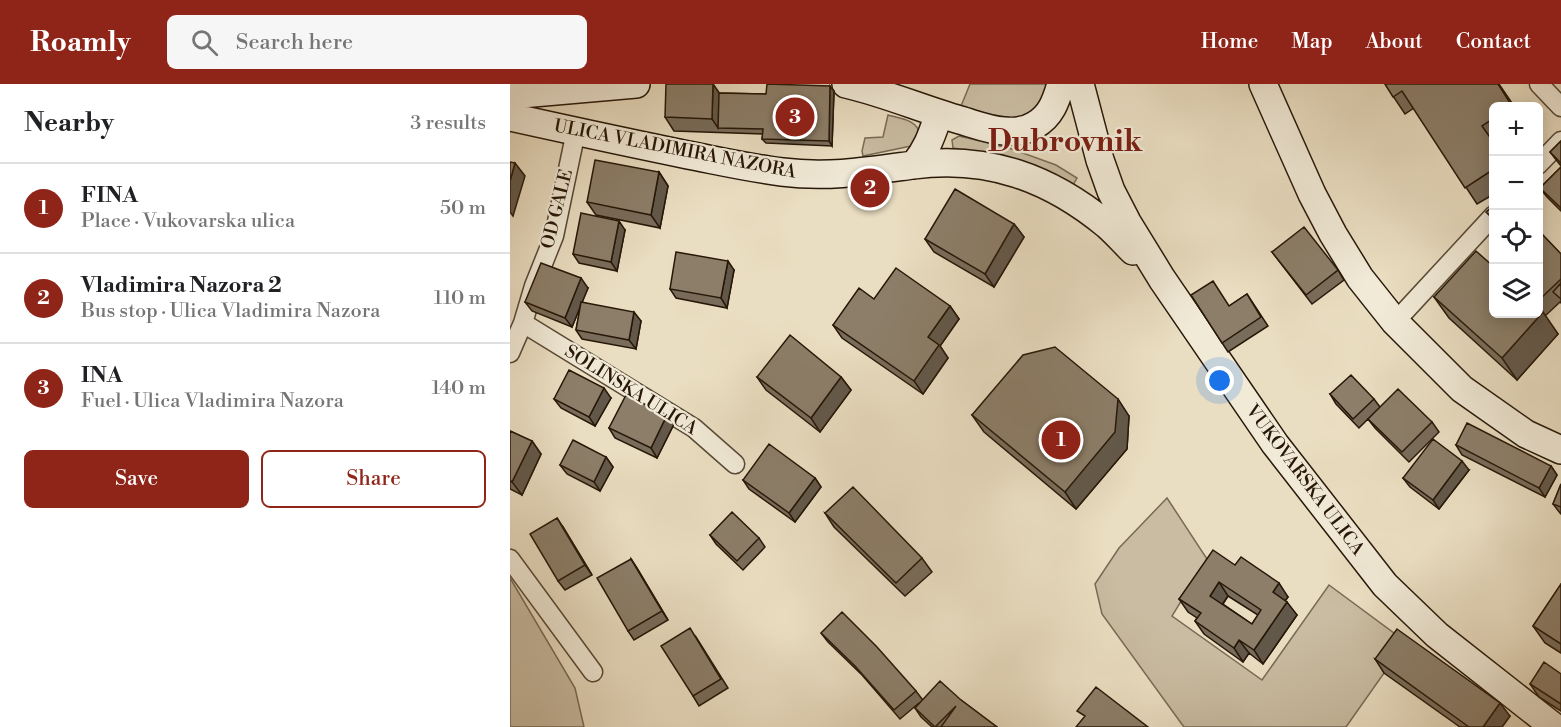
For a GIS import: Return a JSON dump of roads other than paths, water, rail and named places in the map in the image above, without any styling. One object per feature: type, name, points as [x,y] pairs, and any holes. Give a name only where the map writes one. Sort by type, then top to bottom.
[{"type":"main road","name":"ULICA VLADIMIRA NAZORA","points":[[510,95],[636,84]]},
{"type":"main road","points":[[846,84],[939,114],[990,129],[1005,131],[1035,126],[1048,115],[1056,101],[1061,84]]},
{"type":"main road","name":"VUKOVARSKA ULICA","points":[[1080,84],[1100,160],[1111,191],[1127,222],[1162,279],[1275,444],[1385,585],[1437,635],[1554,727]]},
{"type":"main road","points":[[1263,84],[1312,194],[1333,234],[1360,278],[1395,322],[1462,389],[1526,434],[1561,450]]},
{"type":"main road","points":[[576,131],[580,109],[579,89]]},
{"type":"main road","points":[[914,165],[930,143],[939,114]]},
{"type":"main road","name":"ULICA VLADIMIRA NAZORA","points":[[510,117],[737,165],[783,172],[823,175],[946,163],[975,163],[1012,171],[1047,185],[1107,225],[1162,279]]},
{"type":"street","points":[[1539,84],[1561,107]]},
{"type":"street","name":"OD GALE","points":[[510,351],[554,236],[576,131]]},
{"type":"street","points":[[1543,161],[1561,141]]},
{"type":"street","points":[[1395,322],[1489,219]]},
{"type":"street","name":"SOLINSKA ULICA","points":[[523,322],[694,428],[735,464]]},
{"type":"street","points":[[510,559],[593,672]]},
{"type":"place","name":"INA","points":[[795,117]]},
{"type":"place","name":"Vladimira Nazora 2","points":[[870,188]]},
{"type":"place","name":"FINA","points":[[1061,440]]},
{"type":"district","name":"Dubrovnik","points":[[1065,142]]}]
